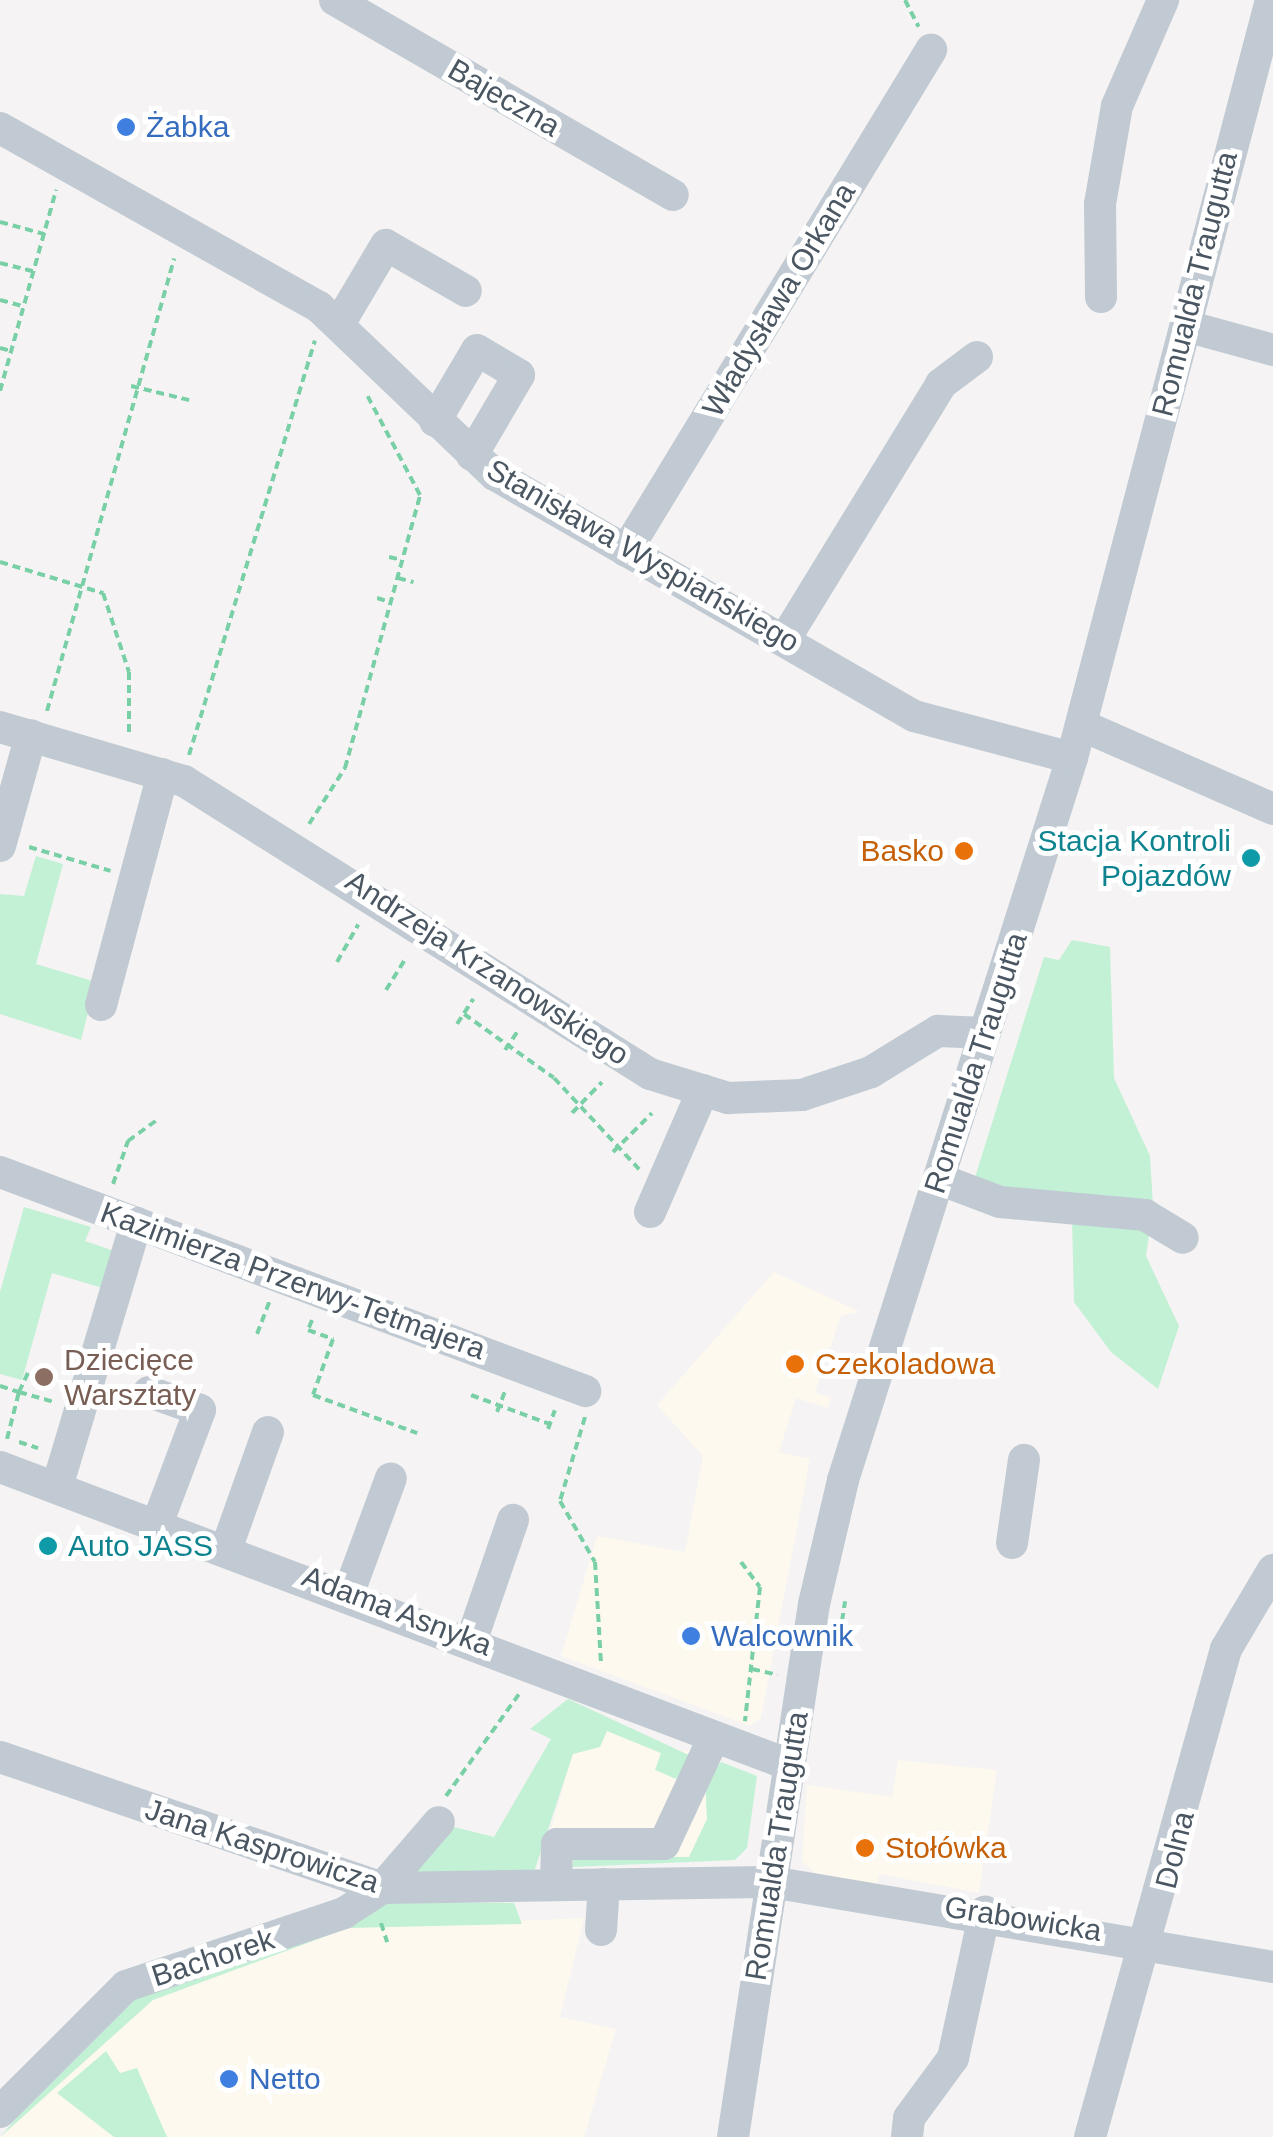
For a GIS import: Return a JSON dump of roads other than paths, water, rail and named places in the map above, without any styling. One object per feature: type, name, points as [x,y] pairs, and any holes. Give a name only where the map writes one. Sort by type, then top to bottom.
[{"type":"street","name":"Bajeczna","points":[[335,0],[673,195]]},
{"type":"street","points":[[1101,297],[1100,204],[1117,106],[1163,0]]},
{"type":"street","name":"Romualda Traugutta","points":[[733,2137],[790,1764],[843,1480],[1072,758],[1271,0]]},
{"type":"street","name":"Władysława Orkana","points":[[626,551],[931,50]]},
{"type":"street","name":"Stanisława Wyspiańskiego","points":[[0,128],[230,251],[327,338],[435,420],[472,454],[626,551],[914,716],[1072,758]]},
{"type":"street","points":[[327,338],[386,244],[466,291]]},
{"type":"street","points":[[1186,326],[1273,350]]},
{"type":"street","points":[[435,420],[477,350],[518,375],[472,454]]},
{"type":"street","points":[[785,639],[941,384],[977,357]]},
{"type":"street","points":[[1081,725],[1273,810]]},
{"type":"street","points":[[1,843],[24,729]]},
{"type":"street","name":"Andrzeja Krzanowskiego","points":[[24,729],[164,774],[295,845],[650,1074],[703,1090],[802,1095],[870,1072],[938,1031],[985,1033]]},
{"type":"street","points":[[101,1005],[164,774]]},
{"type":"street","points":[[654,1201],[703,1090]]},
{"type":"street","points":[[939,1179],[1000,1202],[1144,1215],[1183,1238]]},
{"type":"street","name":"Kazimierza Przerwy-Tetmajera","points":[[2,1180],[136,1223],[585,1390]]},
{"type":"street","points":[[59,1480],[136,1223]]},
{"type":"street","points":[[149,1392],[200,1410],[158,1522]]},
{"type":"street","points":[[227,1547],[268,1432]]},
{"type":"street","name":"Adama Asnyka","points":[[4,1453],[158,1522],[472,1639],[790,1764]]},
{"type":"street","points":[[1012,1543],[1024,1460]]},
{"type":"street","points":[[349,1592],[390,1478]]},
{"type":"street","points":[[472,1639],[513,1520]]},
{"type":"street","name":"Dolna","points":[[1090,2137],[1230,1637],[1273,1570]]},
{"type":"street","points":[[556,1885],[557,1844],[664,1844],[714,1737]]},
{"type":"street","name":"Jana Kasprowicza","points":[[0,1758],[382,1888],[771,1882]]},
{"type":"street","name":"Bachorek","points":[[0,2112],[126,1986],[344,1913],[382,1888],[431,1831]]},
{"type":"street","name":"Grabowicka","points":[[771,1882],[986,1911],[1273,1966]]},
{"type":"street","points":[[601,1930],[604,1884]]},
{"type":"street","points":[[908,2137],[909,2118],[953,2058],[986,1911]]},
{"type":"place","name":"Żabka","points":[[126,127]]},
{"type":"place","name":"Basko","points":[[964,851]]},
{"type":"place","name":"Stacja Kontroli Pojazdów","points":[[1251,858]]},
{"type":"place","name":"Czekoladowa","points":[[795,1364]]},
{"type":"place","name":"Dziecięce Warsztaty","points":[[44,1377]]},
{"type":"place","name":"Auto JASS","points":[[48,1546]]},
{"type":"place","name":"Walcownik","points":[[691,1636]]},
{"type":"place","name":"Stołówka","points":[[865,1848]]},
{"type":"place","name":"Netto","points":[[229,2079]]}]
